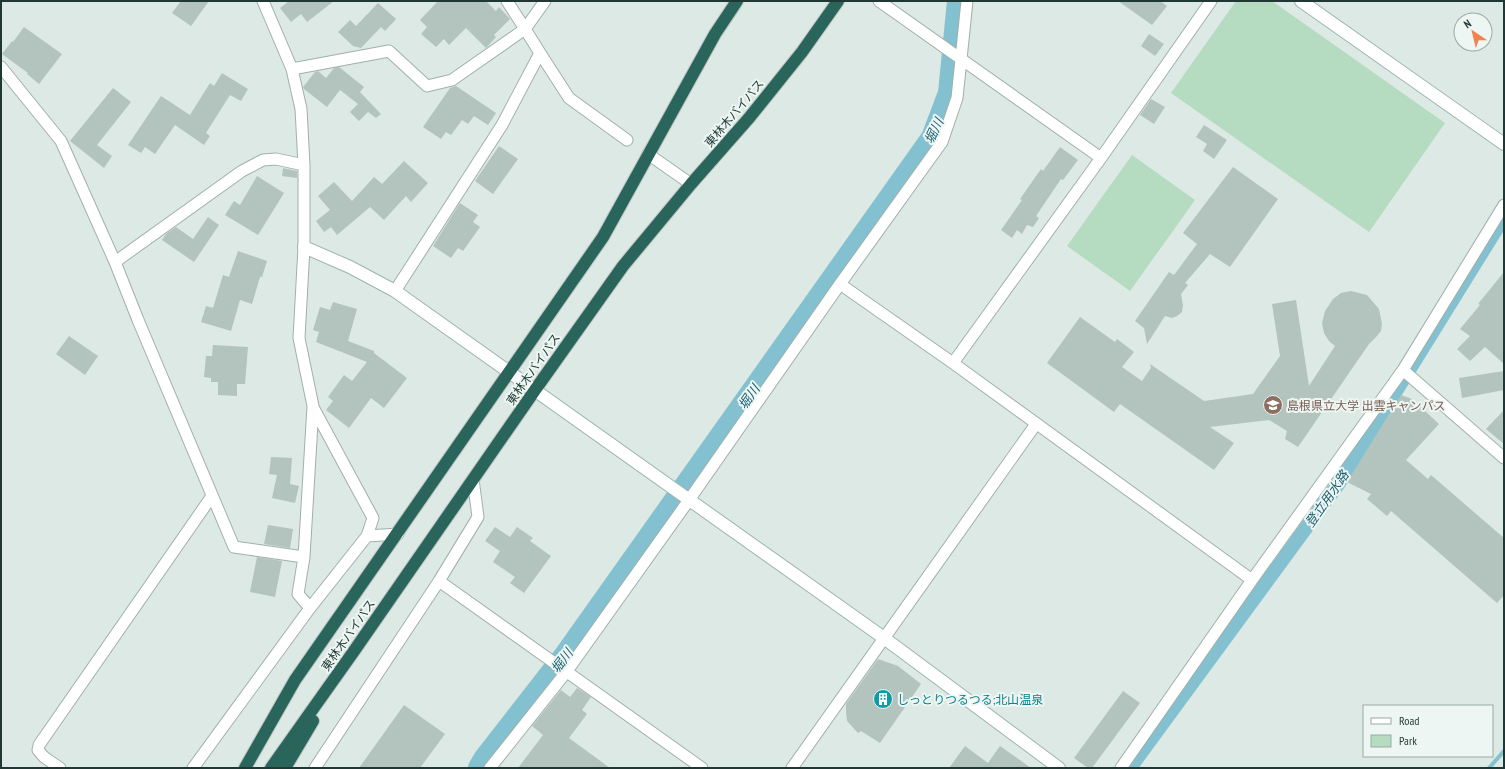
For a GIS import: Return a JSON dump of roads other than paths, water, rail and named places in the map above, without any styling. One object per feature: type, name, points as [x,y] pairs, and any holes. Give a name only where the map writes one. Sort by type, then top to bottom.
[{"type":"highway","name":"東林木バイパス","points":[[245,768],[296,680],[603,237],[715,34],[737,1]]},
{"type":"highway","name":"東林木バイパス","points":[[271,768],[623,266],[798,58],[838,1]]},
{"type":"highway","points":[[285,768],[354,651]]},
{"type":"highway","points":[[237,768],[296,680]]},
{"type":"street","points":[[263,1],[292,69],[301,109],[304,165],[304,247],[299,338],[313,406],[304,557],[298,594],[310,608]]},
{"type":"street","points":[[507,1],[569,98],[627,140]]},
{"type":"street","points":[[292,69],[389,51],[427,86],[452,80],[525,29],[545,1]]},
{"type":"street","points":[[879,1],[1101,158]]},
{"type":"street","points":[[490,768],[567,671],[942,142],[957,98],[967,1]]},
{"type":"street","points":[[953,363],[1101,158],[1211,1]]},
{"type":"street","points":[[1301,1],[1504,144]]},
{"type":"street","points":[[395,291],[502,125],[540,53]]},
{"type":"street","points":[[1,67],[61,141],[115,262],[234,547],[304,557]]},
{"type":"street","points":[[648,154],[691,184]]},
{"type":"street","points":[[115,262],[242,172],[263,160],[276,159],[304,165]]},
{"type":"street","points":[[1121,768],[1252,580],[1403,370],[1504,205]]},
{"type":"street","points":[[304,247],[350,267],[395,291],[884,638],[1059,768]]},
{"type":"street","points":[[840,284],[953,363],[1252,580]]},
{"type":"street","points":[[1403,370],[1504,458]]},
{"type":"street","points":[[193,768],[310,608],[366,536],[373,518],[313,406]]},
{"type":"street","points":[[792,768],[1036,424]]},
{"type":"street","points":[[315,768],[439,581],[478,517],[473,479]]},
{"type":"street","points":[[60,768],[44,757],[38,750],[39,745],[212,496]]},
{"type":"street","points":[[366,536],[398,534]]},
{"type":"street","points":[[439,581],[702,768]]},
{"type":"waterway","name":"堀川","points":[[480,768],[486,758],[567,654],[933,138],[950,93],[959,1]]},
{"type":"waterway","name":"登立用水路","points":[[1130,768],[1339,483],[1504,217]]},
{"type":"waterway","points":[[1489,768],[1504,751]]},
{"type":"place","name":"島根県立大学 出雲キャンパス","points":[[1273,405]]},
{"type":"place","name":"しっとりつるつる;北山温泉","points":[[883,699]]}]
